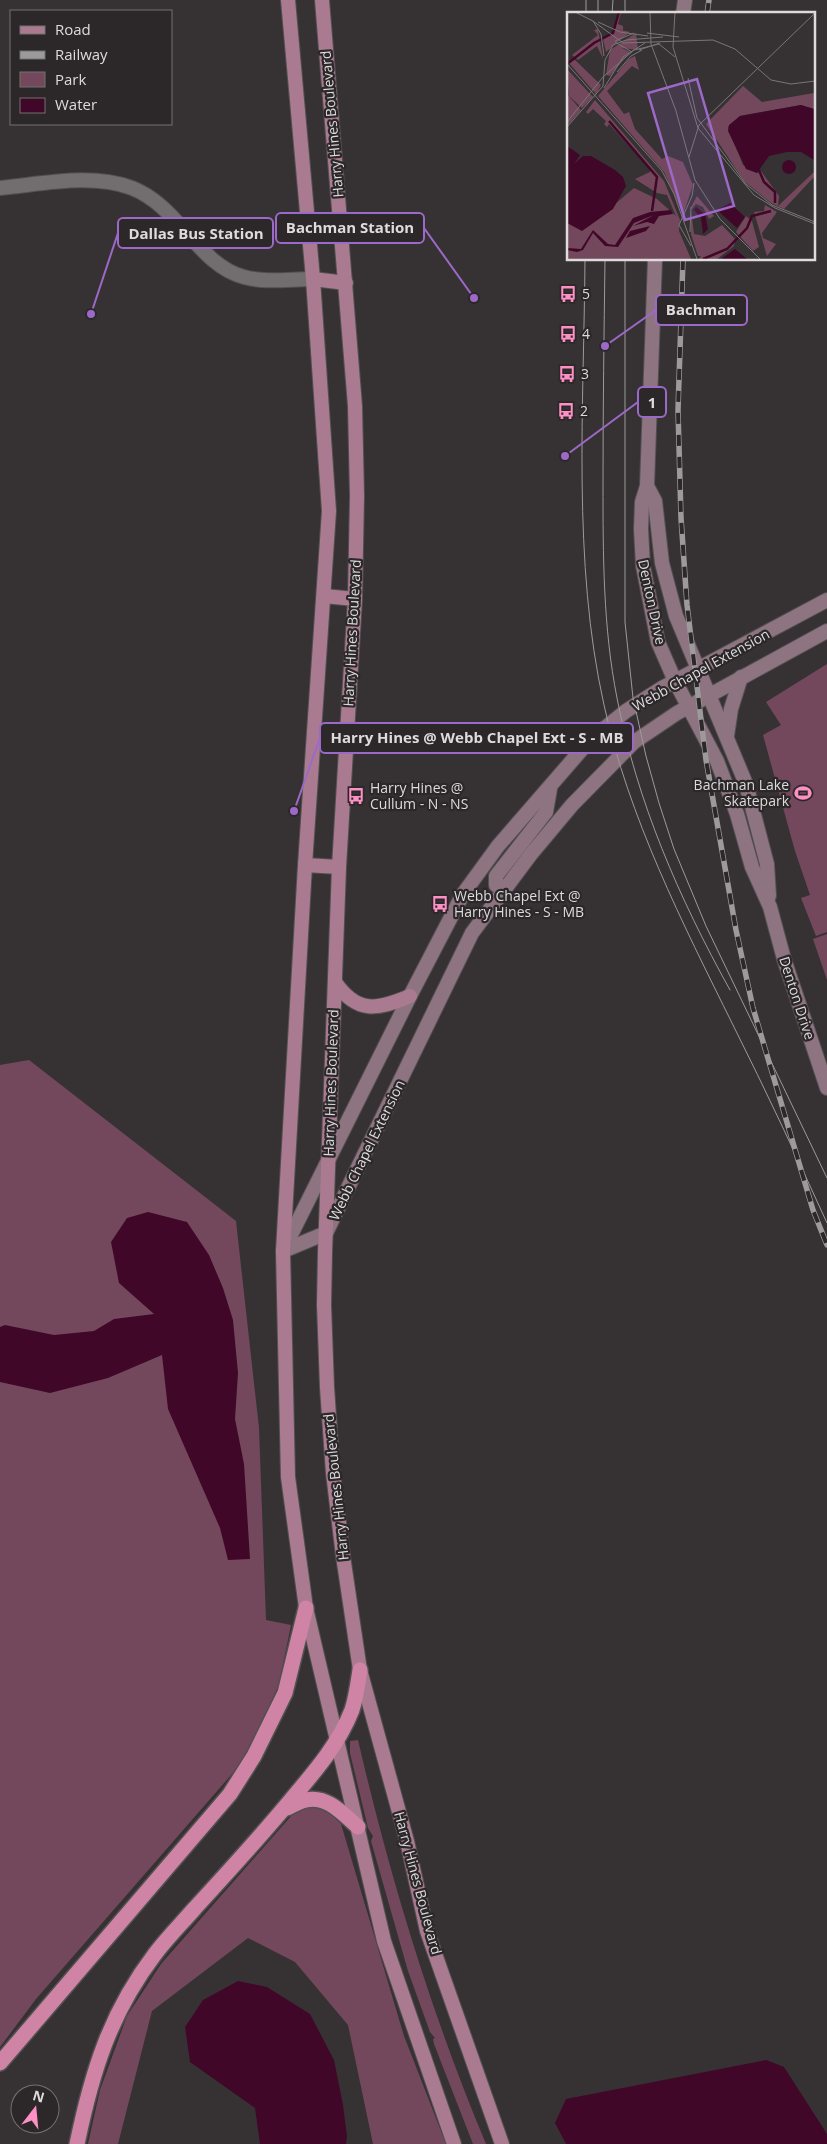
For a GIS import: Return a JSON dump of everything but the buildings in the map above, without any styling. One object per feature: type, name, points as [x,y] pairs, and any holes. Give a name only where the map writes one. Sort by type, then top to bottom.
[{"type":"highway","points":[[0,2063],[230,1794],[254,1756],[285,1694],[306,1608]]},
{"type":"highway","points":[[77,2144],[98,2057],[114,2021],[134,1984],[156,1953],[284,1809],[324,1761],[337,1741],[352,1709],[360,1670]]},
{"type":"highway","points":[[284,1809],[306,1800],[322,1800],[334,1806],[358,1827]]},
{"type":"main road","points":[[288,0],[329,494],[283,1250],[288,1477],[306,1608],[384,1941],[454,2144]]},
{"type":"main road","name":"Harry Hines Boulevard","points":[[322,0],[355,406],[357,496],[355,599],[339,868],[324,1314],[327,1387],[334,1473],[343,1556],[360,1670],[407,1841],[427,1931],[502,2144]]},
{"type":"main road","name":"Denton Drive","points":[[655,260],[646,486],[642,502],[641,529],[643,566],[658,642],[675,681],[717,761],[737,814],[752,867],[770,907],[784,959],[827,1088]]},
{"type":"main road","points":[[312,279],[346,283]]},
{"type":"main road","name":"Denton Drive","points":[[646,486],[655,501],[657,535],[668,589],[676,616],[746,784],[767,864],[770,907]]},
{"type":"main road","points":[[324,596],[355,599]]},
{"type":"main road","name":"Webb Chapel Extension","points":[[283,1250],[463,894],[498,846],[590,740],[638,703],[675,681],[827,600]]},
{"type":"main road","name":"Webb Chapel Extension","points":[[283,1250],[326,1233],[472,934],[530,854],[613,762],[634,742],[654,727],[688,707],[827,631]]},
{"type":"main road","points":[[727,737],[731,710],[741,677]]},
{"type":"main road","points":[[504,890],[496,885],[496,876],[546,812],[550,788]]},
{"type":"main road","points":[[305,865],[339,868]]},
{"type":"main road","points":[[335,982],[344,995],[354,1002],[372,1008],[391,1004],[410,996]]},
{"type":"street","points":[[0,188],[72,181],[94,181],[131,188],[149,196],[165,207],[204,251],[228,271],[244,277],[261,280],[312,279]]},
{"type":"green space","name":"Bachman Lake Skatepark","points":[[827,664],[827,932],[816,936],[801,898],[810,895],[795,851],[763,735],[781,725],[766,702]]},
{"type":"green space","points":[[827,934],[827,980],[813,939]]},
{"type":"green space","points":[[29,1060],[236,1221],[259,1428],[266,1620],[291,1625],[279,1684],[261,1726],[238,1767],[36,1999],[0,2047],[0,1065]]},
{"type":"green space","points":[[358,1740],[370,1792],[413,1945],[447,2045],[486,2144],[473,2144],[434,2044],[433,2039],[435,2038],[430,2032],[408,1971],[371,1841],[373,1836],[368,1828],[350,1753],[350,1741]]},
{"type":"green space","points":[[309,1807],[327,1810],[341,1824],[404,2036],[446,2144],[373,2144],[348,2025],[295,1962],[248,1938],[152,2011],[118,2144],[88,2144],[100,2090],[127,2016],[161,1964],[292,1815]]},
{"type":"water","points":[[148,1212],[187,1222],[209,1255],[223,1288],[233,1320],[238,1373],[235,1419],[244,1464],[250,1559],[228,1560],[220,1528],[168,1409],[162,1355],[108,1378],[50,1393],[0,1382],[0,1327],[5,1325],[54,1335],[94,1331],[114,1319],[154,1314],[119,1283],[111,1242],[127,1218]]},
{"type":"water","points":[[238,1981],[267,1987],[310,2014],[334,2060],[343,2105],[347,2136],[346,2144],[260,2144],[255,2108],[190,2062],[185,2027],[203,2000]]},
{"type":"water","points":[[766,2060],[784,2067],[827,2134],[827,2144],[566,2144],[555,2123],[566,2099]]},
{"type":"tram line","points":[[586,0],[586,12]]},
{"type":"tram line","points":[[598,0],[598,12]]},
{"type":"tram line","points":[[612,12],[613,0]]},
{"type":"tram line","points":[[625,0],[625,12]]},
{"type":"tram line","points":[[585,260],[582,427],[584,540],[587,596],[594,651],[604,705],[628,788],[642,829],[659,869],[827,1223]]},
{"type":"tram line","points":[[605,260],[603,537],[606,618],[612,671],[626,737],[648,812],[677,885],[730,990]]},
{"type":"tram line","points":[[625,260],[625,622],[633,698],[646,756],[674,849],[706,926],[827,1178]]},
{"type":"railway","points":[[707,12],[709,0]]},
{"type":"railway","points":[[683,260],[678,410],[681,518],[687,605],[706,760],[736,930],[753,1008],[813,1210],[827,1245]]},
{"type":"place","name":"5","points":[[568,294]]},
{"type":"place","name":"Bachman Station","points":[[474,298]]},
{"type":"place","name":"Dallas Bus Station","points":[[91,314]]},
{"type":"place","name":"4","points":[[568,334]]},
{"type":"place","name":"Bachman","points":[[605,346]]},
{"type":"place","name":"3","points":[[567,374]]},
{"type":"place","name":"2","points":[[566,411]]},
{"type":"place","name":"1","points":[[565,456]]},
{"type":"place","name":"Bachman Lake Skatepark","points":[[803,793]]},
{"type":"place","name":"Harry Hines @ Cullum - N - NS","points":[[356,796]]},
{"type":"place","name":"Harry Hines @ Webb Chapel Ext - S - MB","points":[[294,811]]},
{"type":"place","name":"Webb Chapel Ext @ Harry Hines - S - MB","points":[[440,904]]}]
